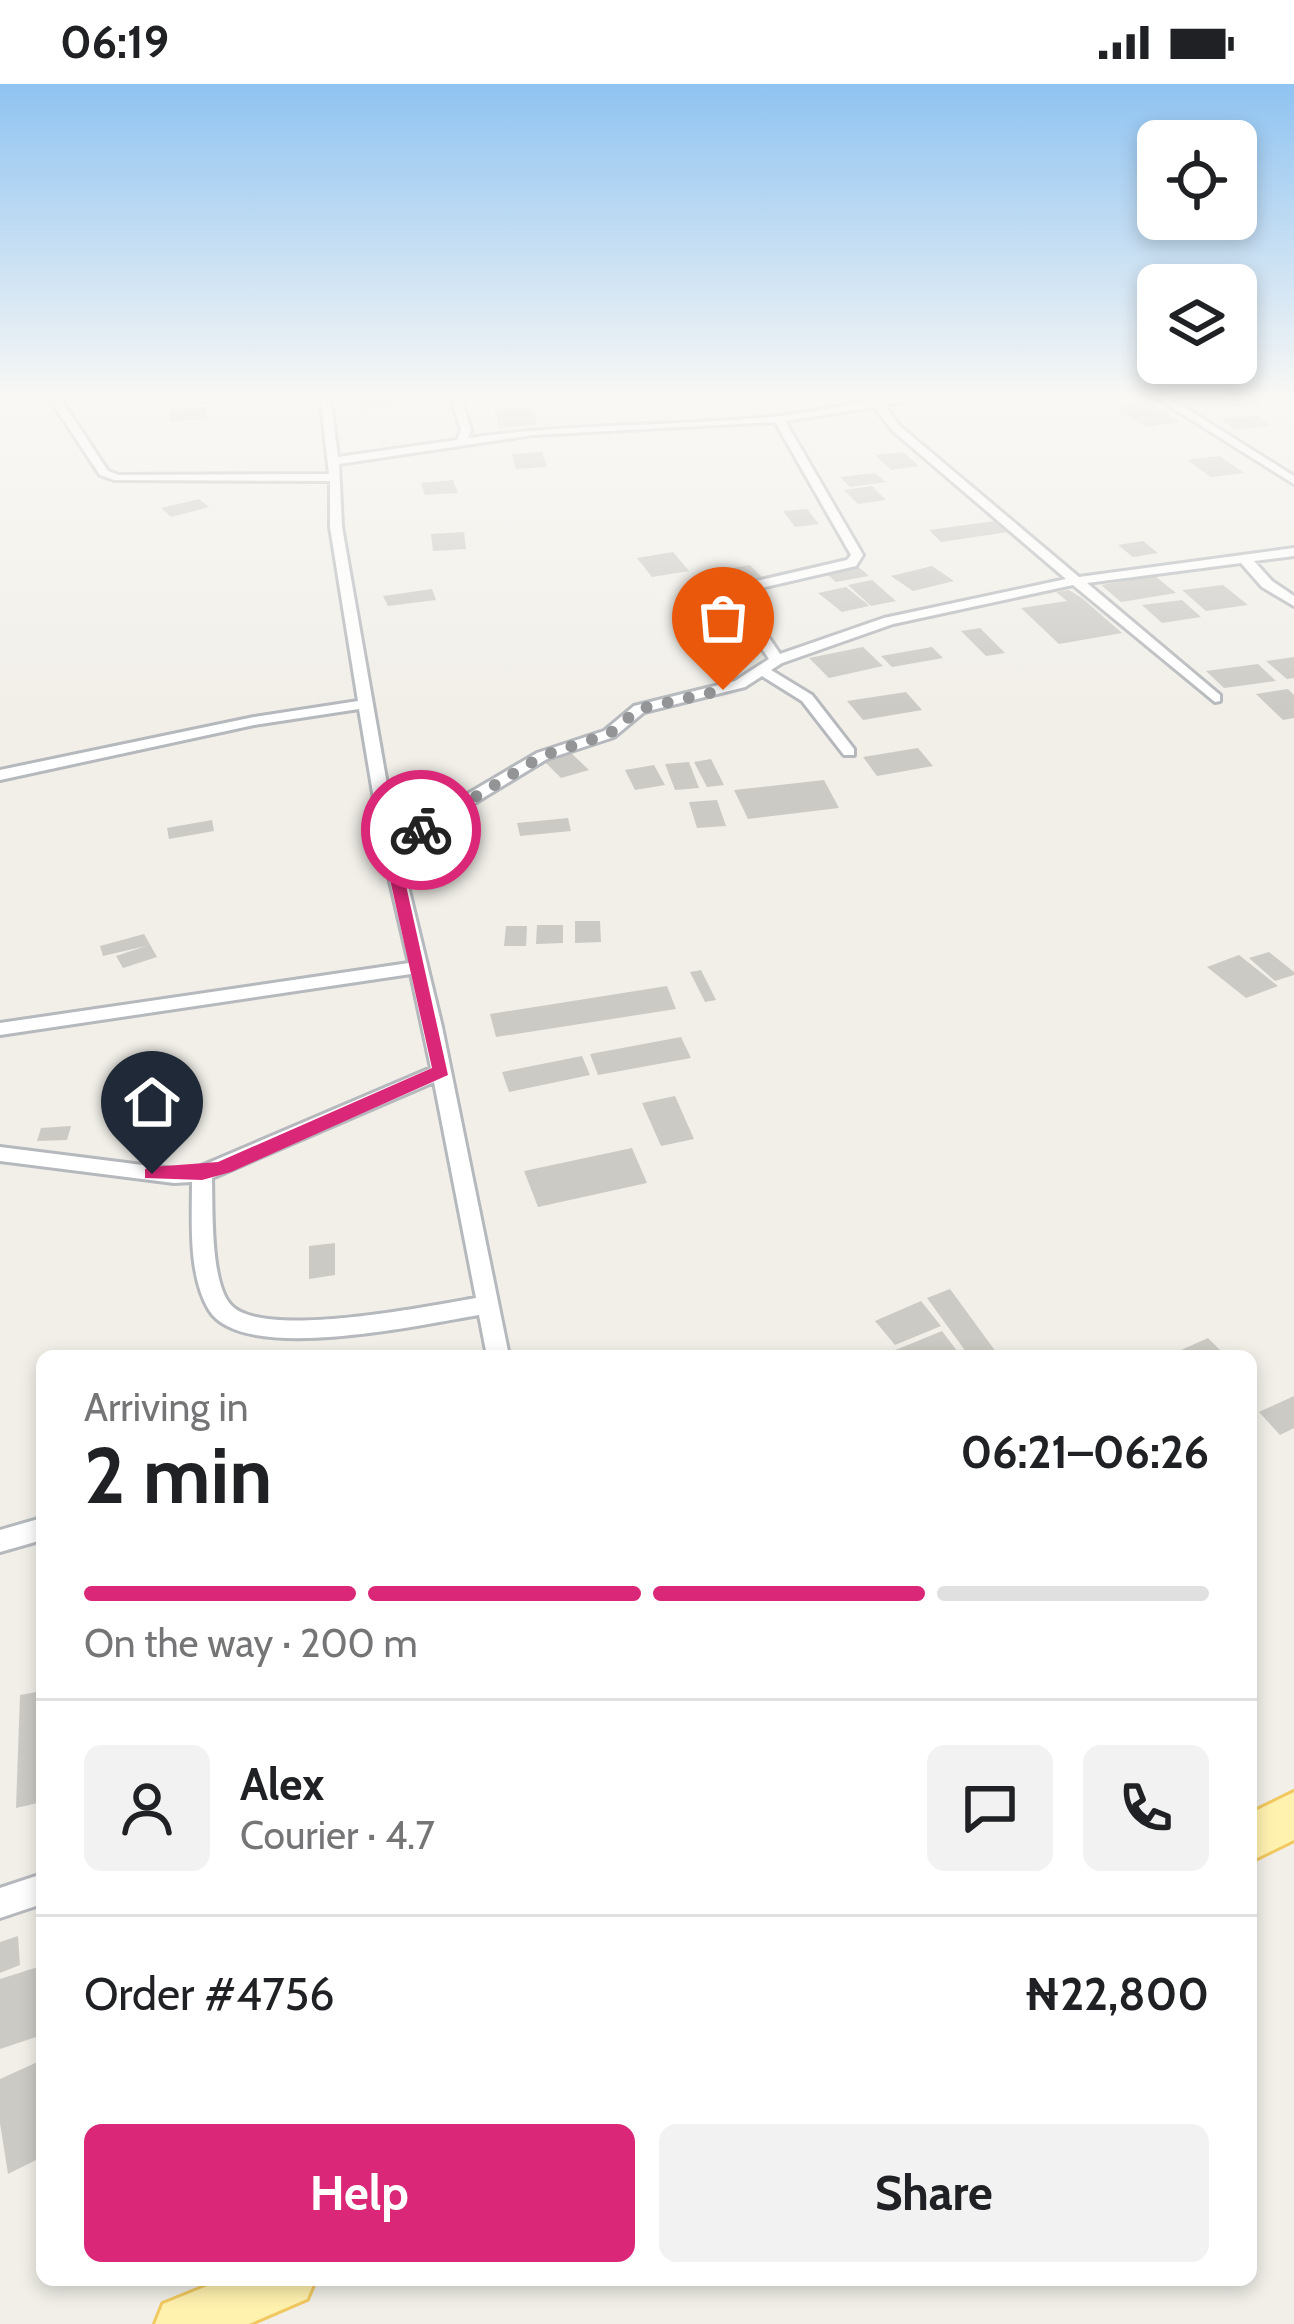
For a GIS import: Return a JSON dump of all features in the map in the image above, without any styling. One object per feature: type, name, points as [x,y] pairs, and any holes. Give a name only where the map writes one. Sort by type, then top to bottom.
[{"type":"main road","points":[[1257,1835],[1294,1815]]},
{"type":"main road","points":[[183,2324],[258,2302]]},
{"type":"street","points":[[335,500],[390,848],[498,1350]]},
{"type":"street","points":[[777,660],[731,591],[852,563],[857,555],[825,500]]},
{"type":"street","points":[[980,500],[1215,698]]},
{"type":"street","points":[[390,848],[542,756],[609,734],[639,709],[723,690],[777,660],[930,609],[1076,581],[1294,551]]},
{"type":"street","points":[[1243,557],[1267,584],[1294,602]]},
{"type":"street","points":[[763,670],[796,688],[849,752]]},
{"type":"street","points":[[0,775],[364,704]]},
{"type":"street","points":[[0,1029],[418,967]]},
{"type":"street","points":[[0,1154],[174,1176],[202,1174],[441,1071]]},
{"type":"street","points":[[202,1174],[201,1232],[220,1310],[236,1324],[267,1330],[334,1328],[488,1305]]},
{"type":"street","points":[[0,1541],[36,1531]]},
{"type":"street","points":[[0,1903],[36,1891]]},
{"type":"building","points":[[197,500],[209,507],[171,517],[161,508]]},
{"type":"building","points":[[807,509],[819,524],[795,527],[783,511]]},
{"type":"building","points":[[1002,520],[1015,531],[941,542],[929,530]]},
{"type":"building","points":[[464,532],[466,549],[433,551],[431,534]]},
{"type":"building","points":[[1143,541],[1158,553],[1133,557],[1118,545]]},
{"type":"building","points":[[673,552],[689,571],[652,577],[637,558]]},
{"type":"building","points":[[855,564],[869,576],[836,582],[822,570]]},
{"type":"building","points":[[750,565],[763,578],[721,585],[709,572]]},
{"type":"building","points":[[932,566],[954,581],[913,591],[891,576]]},
{"type":"building","points":[[1155,576],[1176,593],[1121,602],[1101,585]]},
{"type":"building","points":[[872,580],[896,601],[871,606],[848,585]]},
{"type":"building","points":[[1223,585],[1248,605],[1206,611],[1182,590]]},
{"type":"building","points":[[846,587],[869,606],[842,612],[818,593]]},
{"type":"building","points":[[432,589],[436,600],[388,606],[383,596]]},
{"type":"building","points":[[1069,590],[1122,633],[1059,644],[1021,608],[1067,601],[1056,592]]},
{"type":"building","points":[[1182,600],[1201,617],[1162,623],[1142,605]]},
{"type":"building","points":[[980,628],[1005,653],[986,656],[961,631]]},
{"type":"building","points":[[863,647],[883,666],[829,678],[809,658]]},
{"type":"building","points":[[932,647],[943,658],[892,667],[881,656]]},
{"type":"building","points":[[1294,657],[1294,678],[1287,679],[1266,661]]},
{"type":"building","points":[[1258,664],[1276,681],[1224,688],[1206,671]]},
{"type":"building","points":[[1288,689],[1294,695],[1294,718],[1283,720],[1256,694]]},
{"type":"building","points":[[906,692],[922,710],[863,720],[847,701]]},
{"type":"building","points":[[918,748],[933,766],[877,776],[863,757]]},
{"type":"building","points":[[571,753],[589,770],[561,778],[544,761]]},
{"type":"building","points":[[711,759],[724,785],[707,787],[694,762]]},
{"type":"building","points":[[689,762],[699,788],[675,790],[665,764]]},
{"type":"building","points":[[654,765],[665,785],[635,790],[625,770]]},
{"type":"building","points":[[824,780],[839,808],[748,819],[734,790]]},
{"type":"building","points":[[717,800],[726,826],[697,828],[689,802]]},
{"type":"building","points":[[568,818],[571,831],[520,836],[517,823]]},
{"type":"building","points":[[212,820],[214,831],[169,839],[167,828]]},
{"type":"building","points":[[575,921],[600,921],[601,942],[575,943]]},
{"type":"building","points":[[537,925],[563,925],[563,943],[536,944]]},
{"type":"building","points":[[506,926],[527,926],[526,946],[504,946]]},
{"type":"building","points":[[144,934],[157,957],[123,968],[116,956],[146,946],[103,956],[100,946]]},
{"type":"building","points":[[1269,952],[1294,975],[1275,981],[1249,958]]},
{"type":"building","points":[[1239,955],[1278,986],[1246,998],[1207,967]]},
{"type":"building","points":[[701,970],[716,1000],[705,1002],[690,972]]},
{"type":"building","points":[[667,986],[676,1009],[496,1037],[490,1014]]},
{"type":"building","points":[[681,1037],[691,1058],[598,1075],[590,1054]]},
{"type":"building","points":[[582,1056],[590,1075],[509,1092],[502,1072]]},
{"type":"building","points":[[675,1096],[694,1139],[661,1146],[642,1103]]},
{"type":"building","points":[[71,1126],[67,1140],[37,1141],[41,1128]]},
{"type":"building","points":[[632,1148],[647,1183],[538,1207],[524,1171]]},
{"type":"building","points":[[335,1243],[335,1275],[309,1279],[309,1246]]},
{"type":"building","points":[[950,1289],[995,1350],[965,1350],[927,1298]]},
{"type":"building","points":[[921,1301],[941,1326],[895,1345],[875,1321]]},
{"type":"building","points":[[942,1331],[956,1350],[895,1350]]},
{"type":"building","points":[[1208,1338],[1220,1350],[1181,1350]]},
{"type":"building","points":[[1294,1396],[1294,1428],[1280,1435],[1259,1412]]},
{"type":"building","points":[[36,1692],[36,1803],[16,1808],[20,1695]]},
{"type":"building","points":[[18,1936],[20,1965],[0,1973],[0,1942]]},
{"type":"building","points":[[36,1968],[36,2037],[0,2049],[0,1979]]},
{"type":"building","points":[[36,2063],[36,2160],[8,2174],[0,2123],[0,2079]]},
{"type":"way so far","points":[[421,830],[542,756],[609,734],[639,709],[723,690]]},
{"type":"route","points":[[152,1174],[202,1174],[224,1167],[441,1071],[390,848],[421,830]]}]
